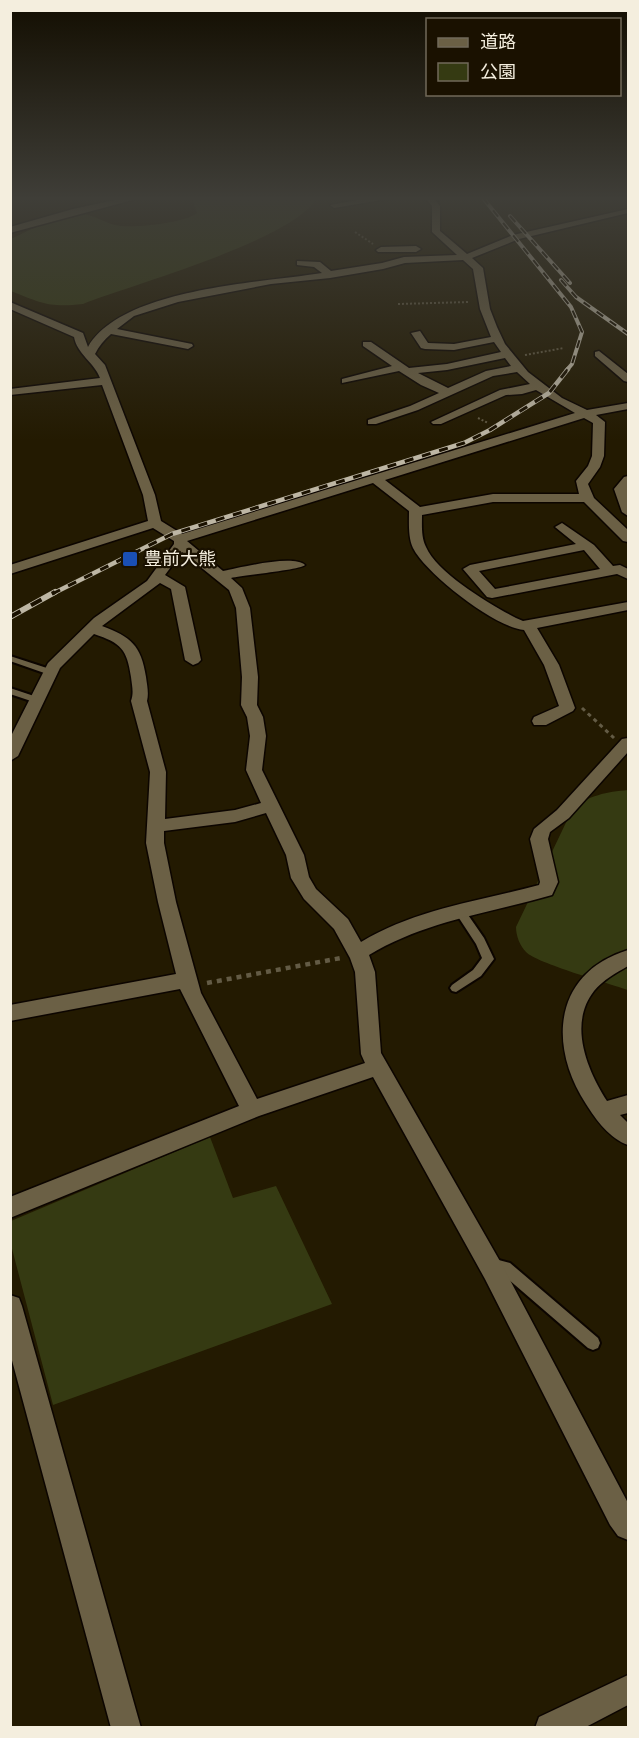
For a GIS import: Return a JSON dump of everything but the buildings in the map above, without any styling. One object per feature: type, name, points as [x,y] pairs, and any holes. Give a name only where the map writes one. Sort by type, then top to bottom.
[{"type":"street","points":[[90,354],[94,345],[130,314],[176,299],[290,279]]},
{"type":"street","points":[[479,279],[482,302],[496,339],[508,355],[538,385],[599,422],[602,447],[594,467],[582,482],[582,488],[588,498],[628,538]]},
{"type":"street","points":[[10,305],[76,332],[81,346],[100,365],[149,495],[155,523],[181,541],[235,588],[243,608],[250,677],[249,705],[255,717],[258,736],[254,770],[295,855],[300,878],[310,894],[341,924],[358,954],[365,972],[371,1054],[488,1263],[620,1515],[628,1526]]},
{"type":"street","points":[[109,331],[188,346]]},
{"type":"street","points":[[416,333],[425,346],[454,346],[496,339]]},
{"type":"street","points":[[367,344],[425,383],[447,392]]},
{"type":"street","points":[[599,354],[628,379]]},
{"type":"street","points":[[346,381],[404,369],[447,367],[508,355]]},
{"type":"street","points":[[372,422],[414,408],[490,373],[519,368]]},
{"type":"street","points":[[10,392],[106,381]]},
{"type":"street","points":[[437,422],[504,392],[522,391],[538,385]]},
{"type":"street","points":[[10,756],[17,727],[37,700],[52,666],[99,621],[152,584],[181,541],[584,414],[628,406]]},
{"type":"street","points":[[376,479],[406,502],[415,513],[418,545],[425,558],[486,609],[506,621],[522,627],[628,606]]},
{"type":"street","points":[[628,480],[620,489],[628,512]]},
{"type":"street","points":[[415,513],[493,498],[588,498]]},
{"type":"street","points":[[10,570],[155,523]]},
{"type":"street","points":[[562,527],[586,546],[610,570]]},
{"type":"street","points":[[586,546],[470,569],[492,594],[610,570],[621,569],[628,575]]},
{"type":"street","points":[[221,576],[259,568],[298,565]]},
{"type":"street","points":[[158,577],[178,586],[193,660]]},
{"type":"street","points":[[528,625],[560,683],[567,708],[540,721]]},
{"type":"street","points":[[93,628],[125,642],[131,646],[134,653],[141,695],[139,702],[158,772],[156,843],[167,902],[188,983],[252,1110]]},
{"type":"street","points":[[358,954],[371,943],[413,924],[546,890],[549,882],[539,839],[543,829],[563,814],[626,746]]},
{"type":"street","points":[[155,826],[235,816],[271,806]]},
{"type":"street","points":[[628,957],[601,972],[584,989],[574,1011],[572,1035],[575,1064],[584,1086],[611,1124],[628,1137]]},
{"type":"street","points":[[10,1013],[188,983]]},
{"type":"street","points":[[10,1208],[252,1110],[377,1067]]},
{"type":"street","points":[[602,1111],[628,1104]]},
{"type":"street","points":[[10,1306],[126,1728]]},
{"type":"street","points":[[550,1728],[628,1690]]},
{"type":"lane","points":[[10,658],[50,672]]},
{"type":"lane","points":[[10,691],[37,700]]},
{"type":"lane","points":[[456,988],[477,973],[488,959],[487,950],[468,928],[460,912]]},
{"type":"lane","points":[[488,1263],[505,1268],[593,1343]]},
{"type":"path","points":[[398,304],[482,302]]},
{"type":"path","points":[[508,355],[564,348]]},
{"type":"path","points":[[565,701],[577,704],[626,746]]},
{"type":"path","points":[[188,983],[358,954]]},
{"type":"green space","points":[[11,279],[154,279],[83,304],[46,304],[11,291]]},
{"type":"green space","points":[[628,790],[628,990],[533,957],[520,944],[516,927],[572,810],[598,795]]},
{"type":"green space","points":[[210,1137],[233,1198],[276,1186],[332,1304],[53,1405],[11,1245],[11,1221]]},
{"type":"railway","points":[[548,279],[571,307],[582,332],[572,364],[566,371]]},
{"type":"railway","points":[[567,279],[570,283]]},
{"type":"railway","points":[[561,280],[576,297],[628,334]]},
{"type":"railway","points":[[52,594],[172,534],[464,443],[490,430],[549,393],[568,369]]},
{"type":"railway","points":[[10,617],[55,592]]},
{"type":"place","name":"豊前大熊","points":[[130,559]]}]
